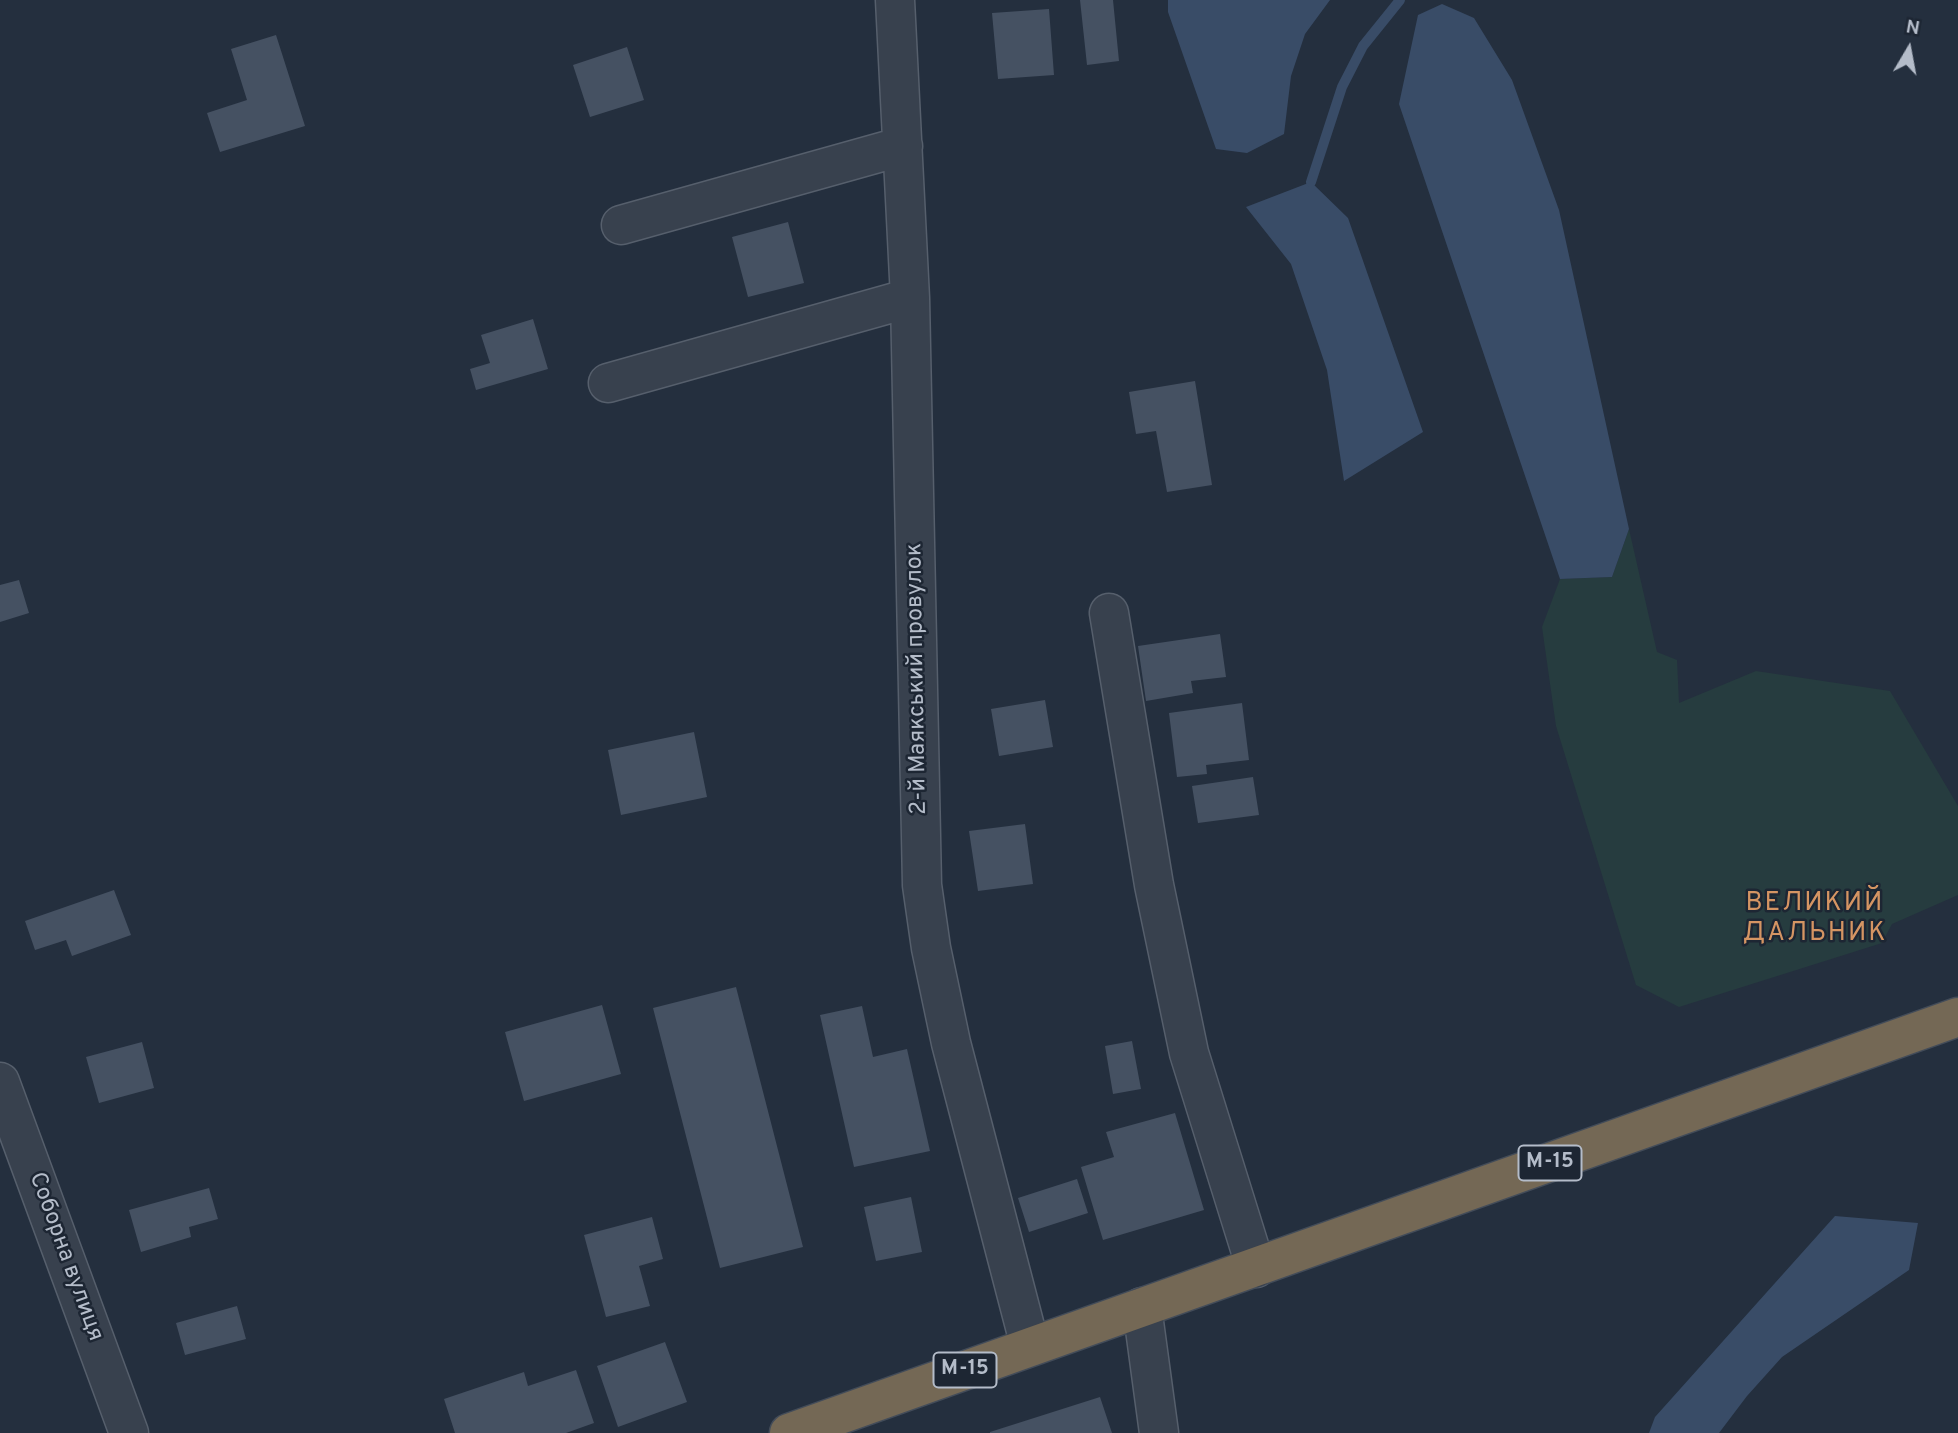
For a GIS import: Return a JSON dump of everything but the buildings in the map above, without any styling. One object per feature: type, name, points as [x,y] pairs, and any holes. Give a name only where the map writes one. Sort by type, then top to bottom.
[{"type":"highway","name":"М-15","points":[[789,1433],[1958,1017]]},
{"type":"street","name":"2-й Маякський провулок","points":[[895,0],[910,298],[922,885],[951,1044],[1030,1346]]},
{"type":"street","points":[[621,225],[903,146]]},
{"type":"street","points":[[608,383],[910,298]]},
{"type":"street","points":[[1109,613],[1154,885],[1189,1053],[1256,1268]]},
{"type":"street","name":"Соборна вулиця","points":[[0,1082],[130,1433]]},
{"type":"street","points":[[1142,1307],[1159,1433]]},
{"type":"green space","points":[[1629,529],[1657,652],[1677,660],[1679,703],[1756,671],[1890,691],[1958,806],[1958,895],[1892,924],[1882,943],[1679,1007],[1636,985],[1556,726],[1542,627],[1560,579],[1612,577]]},
{"type":"water","points":[[1168,0],[1330,0],[1305,34],[1291,76],[1284,134],[1247,153],[1216,149],[1168,12]]},
{"type":"water","points":[[1442,4],[1474,18],[1512,80],[1559,210],[1629,529],[1612,577],[1560,579],[1399,104],[1418,15]]},
{"type":"water","points":[[1311,182],[1348,218],[1423,432],[1344,481],[1327,370],[1291,264],[1246,207]]},
{"type":"water","points":[[1835,1216],[1918,1223],[1909,1270],[1782,1357],[1719,1433],[1649,1433],[1655,1417]]},
{"type":"waterway","points":[[1311,182],[1342,87],[1363,46],[1400,0]]},
{"type":"district","name":"ВЕЛИКИЙ ДАЛЬНИК","points":[[1815,920]]}]
